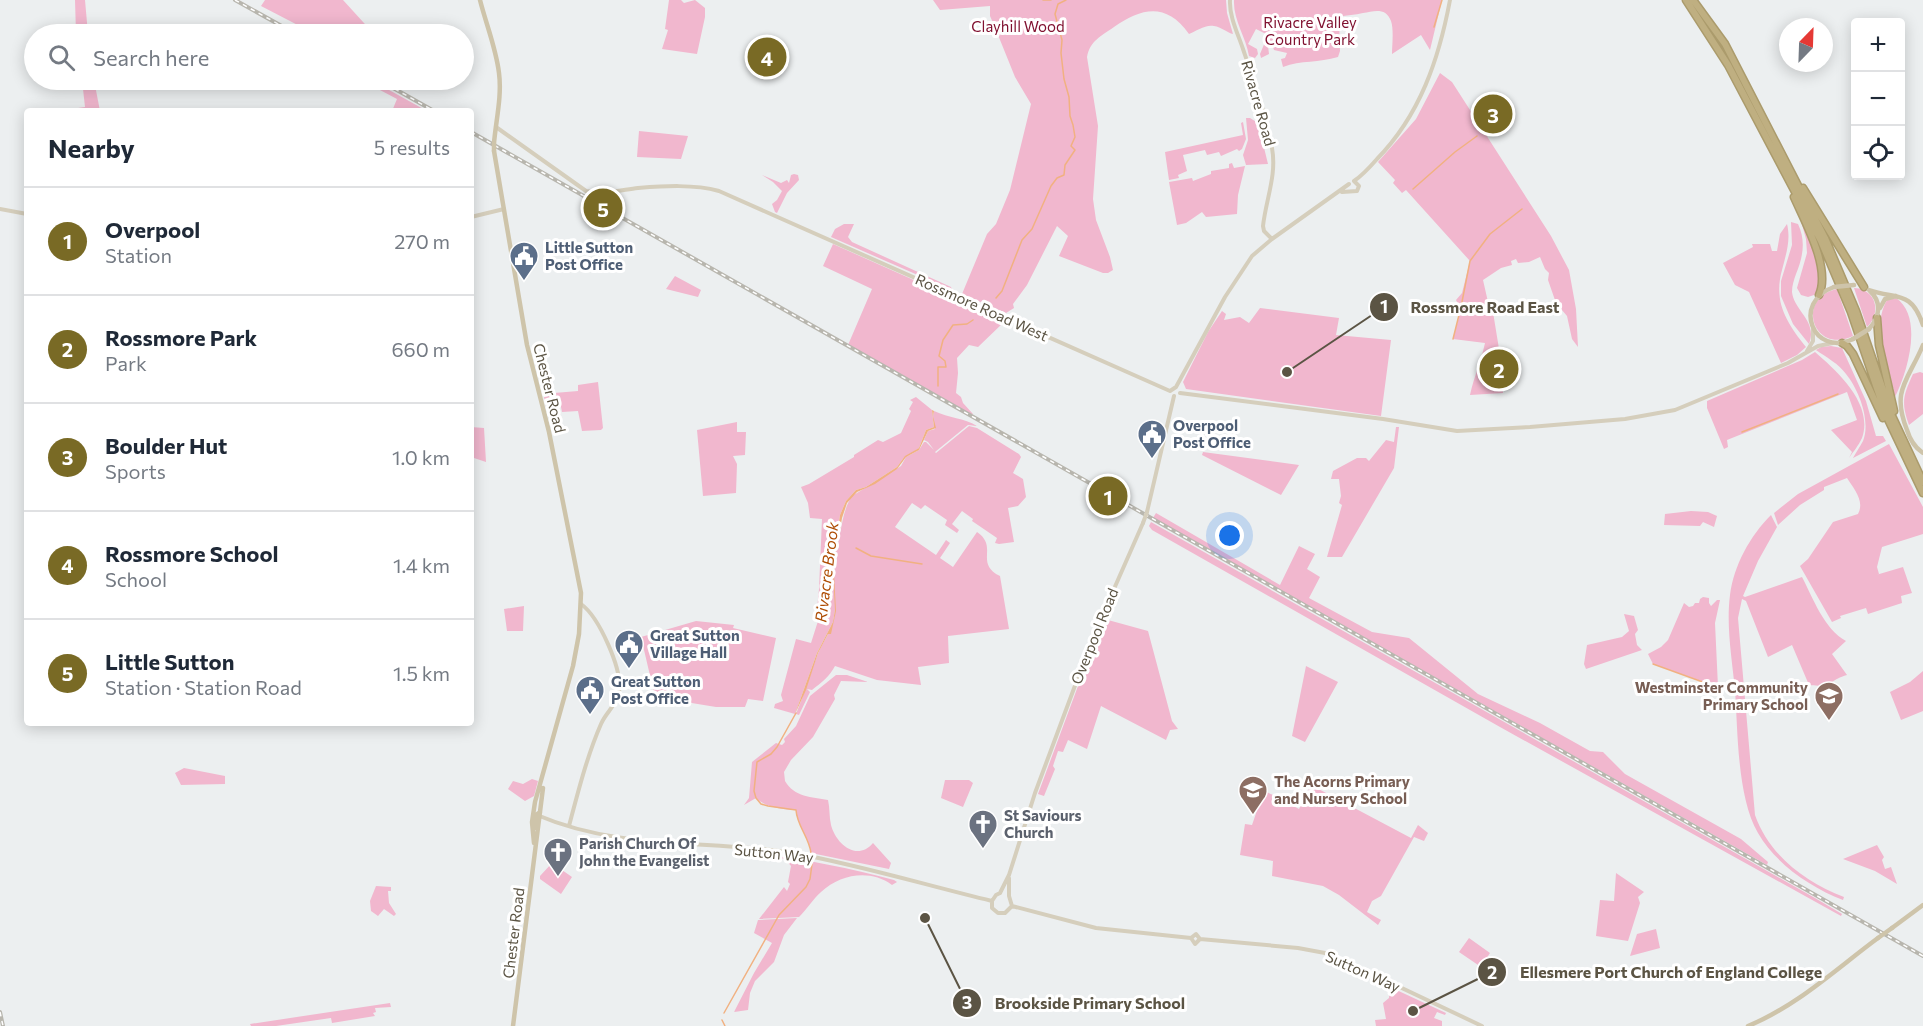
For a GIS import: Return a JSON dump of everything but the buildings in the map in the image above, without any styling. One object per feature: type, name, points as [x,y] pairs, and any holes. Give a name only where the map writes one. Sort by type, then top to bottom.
[{"type":"highway","points":[[1686,0],[1715,41],[1837,276],[1923,493]]},
{"type":"highway","points":[[1693,0],[1725,44],[1842,274],[1903,444],[1923,482]]},
{"type":"highway","points":[[1766,136],[1809,230],[1820,260],[1823,278],[1819,295]]},
{"type":"highway","points":[[1786,162],[1866,288]]},
{"type":"highway","points":[[1878,314],[1879,345],[1898,431]]},
{"type":"highway","points":[[1842,343],[1853,354],[1898,431]]},
{"type":"main road","name":"Chester Road","points":[[480,0],[494,46],[499,74],[494,151],[527,345],[553,450],[581,593],[579,634],[573,666],[543,779],[532,835],[534,843]]},
{"type":"main road","name":"Rivacre Road","points":[[1230,0],[1237,33],[1273,150],[1274,170],[1263,226],[1264,231],[1272,239]]},
{"type":"main road","points":[[1450,0],[1436,60],[1421,97],[1404,126],[1364,173],[1252,256],[1225,297],[1176,387],[1170,391],[1174,396],[1180,393],[1373,417],[1456,430],[1626,419],[1675,410],[1788,363],[1814,345],[1842,343],[1853,339],[1869,329],[1885,299],[1898,296]]},
{"type":"main road","name":"Rossmore Road West","points":[[496,127],[586,191],[598,193],[655,187],[713,189],[1170,391]]},
{"type":"main road","points":[[494,143],[501,135],[508,136]]},
{"type":"main road","points":[[1338,192],[1357,191],[1364,173]]},
{"type":"main road","points":[[1351,182],[1359,186]]},
{"type":"main road","points":[[1351,182],[1349,188],[1353,192]]},
{"type":"main road","points":[[0,209],[24,213]]},
{"type":"main road","points":[[474,216],[504,209]]},
{"type":"main road","points":[[1814,345],[1814,329],[1810,314],[1813,304],[1819,295],[1834,287],[1854,285],[1898,296],[1911,304],[1923,325]]},
{"type":"main road","points":[[1866,288],[1875,296],[1878,314]]},
{"type":"main road","points":[[1814,329],[1822,338],[1834,343]]},
{"type":"main road","points":[[1898,431],[1900,395],[1923,345]]},
{"type":"main road","points":[[1176,387],[1180,393]]},
{"type":"main road","name":"Overpool Road","points":[[1000,893],[1009,875],[1033,799],[1083,663],[1147,512],[1174,396]]},
{"type":"main road","points":[[1903,444],[1915,447],[1923,453]]},
{"type":"main road","points":[[568,826],[602,721],[617,699],[620,686],[609,646],[589,612],[581,604]]},
{"type":"main road","name":"Chester Road","points":[[513,1026],[531,889],[534,843],[538,826],[537,810],[543,779]]},
{"type":"main road","name":"Sutton Way","points":[[537,814],[568,826],[631,839],[792,853],[820,858],[992,901]]},
{"type":"main road","points":[[538,826],[545,821],[554,820]]},
{"type":"main road","name":"Overpool Road","points":[[1009,875],[1009,896]]},
{"type":"main road","points":[[1000,893],[1009,896],[1012,906],[1005,913],[998,913],[992,908],[992,901],[1000,893]]},
{"type":"main road","points":[[1748,1026],[1801,997],[1923,905]]},
{"type":"main road","name":"Sutton Way","points":[[1012,906],[1096,928],[1191,938],[1196,934],[1200,939],[1298,948],[1325,953],[1482,1026]]},
{"type":"green space","points":[[75,0],[85,0],[87,24],[76,24]]},
{"type":"green space","points":[[265,0],[343,0],[365,24],[296,24],[261,6]]},
{"type":"green space","points":[[669,0],[681,0],[684,3],[695,0],[705,8],[697,54],[662,49],[668,30],[665,29]]},
{"type":"green space","name":"Clayhill Wood","points":[[933,0],[1226,0],[1233,34],[1211,26],[1189,34],[1172,17],[1153,11],[1144,12],[1105,33],[1093,43],[1088,51],[1098,126],[1093,199],[1096,220],[1113,270],[1103,273],[1059,256],[1068,236],[1057,226],[1027,285],[1013,304],[1014,308],[1006,313],[962,294],[987,234],[996,224],[1010,190],[1031,104],[1015,77],[990,16],[990,6],[940,10]]},
{"type":"green space","name":"Rivacre Valley Country Park","points":[[1234,0],[1442,0],[1430,50],[1421,35],[1392,54],[1391,21],[1383,12],[1375,11],[1339,17],[1340,51],[1338,57],[1283,67],[1281,59],[1285,58],[1287,53],[1274,50],[1271,41],[1268,46],[1269,54],[1261,58],[1260,54],[1268,35],[1256,29],[1248,44],[1257,49],[1258,54],[1255,58],[1249,56],[1236,15]]},
{"type":"green space","points":[[1440,73],[1452,82],[1551,236],[1569,270],[1576,309],[1578,347],[1572,339],[1567,316],[1556,303],[1548,280],[1549,273],[1540,257],[1529,262],[1518,263],[1516,259],[1511,261],[1512,265],[1501,268],[1483,280],[1488,302],[1492,306],[1503,393],[1470,395],[1485,343],[1453,339],[1459,317],[1452,311],[1458,304],[1456,300],[1462,293],[1470,261],[1406,190],[1402,193],[1393,183],[1395,180],[1378,162],[1416,119]]},
{"type":"green space","points":[[83,90],[96,90],[99,108],[78,108],[85,107]]},
{"type":"green space","points":[[380,90],[389,90],[422,108],[393,108],[397,99]]},
{"type":"green space","points":[[1246,118],[1258,123],[1268,164],[1246,165],[1243,155],[1248,140]]},
{"type":"green space","points":[[1243,122],[1246,139],[1242,149],[1221,156],[1219,152],[1207,155],[1205,150],[1183,155],[1187,171],[1178,175],[1179,178],[1169,180],[1165,152],[1243,135],[1241,123]]},
{"type":"green space","points":[[639,131],[688,136],[681,159],[637,157]]},
{"type":"green space","points":[[1232,163],[1234,168],[1245,166],[1238,195],[1237,214],[1206,217],[1202,212],[1186,223],[1177,225],[1169,182],[1192,178],[1193,181],[1211,174],[1211,171],[1229,168],[1229,164]]},
{"type":"green space","points":[[762,175],[781,183],[787,180],[789,183],[791,175],[798,175],[799,180],[787,193],[777,213],[772,204],[782,191]]},
{"type":"green space","points":[[1801,221],[1813,248],[1822,282],[1817,294],[1808,297],[1801,295],[1797,288],[1807,253]]},
{"type":"green space","points":[[1791,222],[1798,224],[1803,243],[1792,292],[1808,322],[1811,336],[1809,344],[1793,324],[1781,296],[1781,281],[1792,245]]},
{"type":"green space","points":[[844,224],[854,224],[848,237],[852,242],[951,287],[952,290],[831,237],[835,229]]},
{"type":"green space","points":[[1787,224],[1788,241],[1779,292],[1788,321],[1806,347],[1797,355],[1781,363],[1749,292],[1735,285],[1723,263],[1753,247],[1752,244],[1770,244],[1772,251],[1777,251],[1780,234]]},
{"type":"green space","points":[[833,244],[999,318],[1003,323],[978,347],[969,345],[957,358],[956,393],[973,414],[971,415],[848,345],[872,289],[823,266]]},
{"type":"green space","points":[[675,276],[701,290],[698,297],[666,289]]},
{"type":"green space","points":[[1854,288],[1867,292],[1874,302],[1874,315],[1867,327]]},
{"type":"green space","points":[[1837,289],[1853,336],[1839,340],[1828,338],[1819,332],[1814,323],[1813,313],[1816,303],[1824,294]]},
{"type":"green space","points":[[1896,298],[1904,306],[1909,317],[1911,344],[1900,387],[1894,399],[1892,390],[1894,389],[1891,387],[1881,343],[1880,321],[1887,300]]},
{"type":"green space","points":[[1260,308],[1339,318],[1336,335],[1391,340],[1381,416],[1186,389],[1183,382],[1208,332],[1222,311],[1226,314],[1224,320],[1240,317],[1249,323]]},
{"type":"green space","points":[[1831,346],[1842,348],[1866,401],[1876,436],[1883,436],[1886,441],[1853,458],[1863,441],[1865,415],[1855,388],[1843,370],[1816,350]]},
{"type":"green space","points":[[1815,352],[1851,389],[1863,413],[1862,438],[1849,458],[1852,452],[1831,430],[1857,420],[1847,392],[1727,440],[1728,447],[1724,449],[1707,408],[1707,401],[1802,360]]},
{"type":"green space","points":[[1923,373],[1923,414],[1909,425],[1904,405],[1905,394],[1913,374]]},
{"type":"green space","points":[[598,382],[603,428],[601,430],[582,431],[578,411],[562,412],[560,402],[546,404],[544,397],[554,395],[554,393],[578,391],[578,385]]},
{"type":"green space","points":[[916,397],[932,410],[934,427],[926,430],[919,448],[903,459],[897,467],[866,487],[856,490],[846,501],[840,515],[834,556],[845,510],[852,496],[901,466],[906,457],[919,450],[924,442],[934,450],[928,442],[924,440],[928,431],[935,429],[934,411],[972,423],[977,426],[968,425],[935,452],[969,426],[977,428],[1019,454],[1021,457],[1013,473],[1023,479],[1026,497],[1018,506],[1008,508],[1014,542],[995,543],[997,538],[972,521],[973,519],[962,511],[952,524],[959,530],[957,533],[945,525],[947,520],[925,505],[921,509],[912,503],[895,527],[936,555],[946,540],[950,543],[940,558],[953,567],[977,532],[986,543],[989,566],[1000,576],[1009,629],[948,636],[949,663],[918,667],[921,685],[877,680],[835,666],[819,685],[812,690],[807,689],[810,692],[799,715],[796,714],[834,616],[817,653],[795,714],[774,708],[775,704],[783,701],[781,695],[796,639],[811,643],[818,621],[816,620],[822,519],[810,518],[808,503],[801,487],[854,457],[878,440],[883,442],[901,433],[911,411],[909,409],[913,402],[910,400]]},
{"type":"green space","points":[[737,422],[737,432],[746,432],[745,455],[733,456],[737,464],[736,493],[703,496],[697,430]]},
{"type":"green space","points":[[474,427],[484,428],[486,462],[474,458]]},
{"type":"green space","points":[[1396,427],[1399,427],[1394,468],[1342,557],[1327,557],[1342,505],[1339,503],[1341,496],[1339,479],[1331,479],[1333,471],[1357,458],[1366,458],[1369,461],[1386,440],[1394,442]]},
{"type":"green space","points":[[1889,444],[1923,507],[1923,534],[1882,547],[1877,567],[1879,574],[1876,575],[1903,567],[1912,593],[1901,596],[1902,603],[1868,614],[1866,608],[1840,616],[1841,618],[1832,622],[1800,566],[1808,559],[1833,522],[1858,514],[1860,504],[1855,491],[1847,478],[1824,487],[1824,490],[1800,505],[1778,525],[1774,513],[1798,494]]},
{"type":"green space","points":[[1203,452],[1299,465],[1281,495],[1202,455]]},
{"type":"green space","points":[[1708,512],[1717,516],[1714,527],[1703,522],[1700,526],[1664,525],[1665,514]]},
{"type":"green space","points":[[1156,513],[1280,585],[1299,546],[1315,554],[1307,569],[1320,577],[1309,598],[1372,632],[1409,638],[1478,694],[1540,723],[1590,751],[1603,752],[1625,774],[1741,839],[1768,862],[1767,865],[1153,518]]},
{"type":"green space","points":[[1771,515],[1777,527],[1758,561],[1743,596],[1802,577],[1825,621],[1838,636],[1846,641],[1832,654],[1847,675],[1827,684],[1809,685],[1792,645],[1768,657],[1746,601],[1742,599],[1738,618],[1755,815],[1769,843],[1779,855],[1802,875],[1844,897],[1843,900],[1806,881],[1774,855],[1758,833],[1751,818],[1742,783],[1729,631],[1730,595],[1735,573],[1744,552],[1756,532]]},
{"type":"green space","points":[[1151,522],[1815,898],[1842,914],[1841,916],[1152,530],[1149,526]]},
{"type":"green space","points":[[1703,597],[1709,598],[1711,606],[1720,600],[1715,623],[1718,687],[1653,664],[1648,654],[1668,640],[1684,603],[1689,607],[1693,606]]},
{"type":"green space","points":[[524,606],[523,631],[507,631],[504,609]]},
{"type":"green space","points":[[1624,614],[1634,616],[1638,630],[1635,634],[1637,645],[1642,650],[1586,669],[1584,664],[1587,645],[1622,637],[1629,631]]},
{"type":"green space","points":[[1108,620],[1148,631],[1172,721],[1178,729],[1170,730],[1166,740],[1101,706],[1087,749],[1068,740],[1063,752],[1058,751],[1053,766],[1055,769],[1044,796],[1038,794],[1101,624]]},
{"type":"green space","points":[[696,621],[734,625],[733,628],[776,638],[763,701],[748,699],[745,707],[716,707],[655,697],[641,637]]},
{"type":"green space","points":[[1306,666],[1338,682],[1305,742],[1292,736]]},
{"type":"green space","points":[[1923,671],[1923,711],[1901,720],[1890,692],[1910,682]]},
{"type":"green space","points":[[836,675],[847,675],[868,682],[841,681],[834,695],[835,699],[813,737],[791,760],[784,772],[785,781],[798,793],[828,800],[831,825],[842,844],[854,851],[860,851],[873,843],[891,863],[889,869],[811,853],[796,810],[764,804],[756,798],[744,805],[749,798],[752,762],[776,743],[782,745],[785,742],[784,739],[796,726],[810,696]]},
{"type":"green space","points":[[184,768],[225,776],[225,784],[181,785],[175,773]]},
{"type":"green space","points":[[532,779],[538,781],[534,796],[525,801],[508,789],[513,781],[523,784]]},
{"type":"green space","points":[[945,780],[969,780],[973,783],[963,807],[941,798]]},
{"type":"green space","points":[[1250,783],[1299,809],[1311,785],[1411,838],[1418,825],[1428,833],[1424,841],[1414,837],[1381,896],[1372,901],[1367,912],[1381,920],[1378,925],[1339,895],[1323,886],[1272,876],[1273,861],[1240,855],[1245,824],[1252,825],[1261,799],[1255,792],[1246,791]]},
{"type":"green space","points":[[1877,845],[1884,857],[1882,860],[1885,869],[1891,867],[1897,884],[1875,871],[1843,859]]},
{"type":"green space","points":[[746,853],[820,863],[897,882],[892,885],[865,875],[846,878],[821,892],[799,917],[759,919],[784,887],[787,891],[790,884],[788,882],[791,866],[785,859],[747,858]]},
{"type":"green space","points":[[552,863],[572,877],[561,894],[540,879]]},
{"type":"green space","points":[[1616,873],[1644,892],[1638,897],[1640,903],[1628,941],[1596,936],[1600,900],[1614,901]]},
{"type":"green space","points":[[376,886],[391,887],[391,891],[388,891],[389,903],[396,914],[394,916],[384,909],[378,916],[371,911],[370,901]]},
{"type":"green space","points":[[797,918],[784,935],[774,962],[755,981],[750,993],[748,1010],[734,1012],[772,943],[754,933],[758,920]]},
{"type":"green space","points":[[1656,929],[1660,948],[1630,956],[1637,934]]},
{"type":"green space","points":[[1469,938],[1490,953],[1481,967],[1459,952]]},
{"type":"green space","points":[[1390,987],[1446,1013],[1445,1015],[1437,1012],[1434,1018],[1442,1021],[1442,1026],[1376,1026],[1375,1020],[1386,1019],[1383,1003],[1389,998]]},
{"type":"green space","points":[[390,1003],[391,1007],[375,1008],[376,1012],[373,1013],[375,1016],[332,1023],[331,1018],[276,1026],[251,1026],[250,1024]]},
{"type":"shaded area","points":[[932,410],[936,428],[928,431],[919,450],[906,457],[897,469],[875,484],[857,492],[847,503],[835,557],[836,611],[831,634],[828,634],[818,653],[806,690],[795,714],[817,653],[833,622],[835,610],[833,573],[834,556],[840,515],[846,501],[856,490],[866,487],[897,467],[905,456],[919,448],[926,430],[934,427]]},
{"type":"waterway","points":[[1043,0],[1051,0]]},
{"type":"waterway","name":"Rivacre Brook","points":[[996,298],[1002,291],[1022,240],[1032,229],[1051,186],[1057,178],[1064,175],[1065,165],[1075,150],[1071,146],[1075,137],[1064,79],[1062,40],[1055,14],[1058,4],[1066,0]]},
{"type":"waterway","points":[[1434,27],[1442,0]]},
{"type":"waterway","points":[[1413,189],[1477,136]]},
{"type":"waterway","points":[[1453,339],[1470,261],[1490,234],[1522,209]]},
{"type":"waterway","name":"Rivacre Brook","points":[[938,386],[938,367],[946,367],[945,361],[939,356],[943,340],[953,325],[967,324],[973,320]]},
{"type":"waterway","points":[[1742,432],[1838,394]]},
{"type":"waterway","points":[[856,548],[871,556],[922,564]]},
{"type":"waterway","points":[[1653,664],[1711,685]]},
{"type":"waterway","points":[[796,713],[777,747],[771,754],[757,762],[754,791],[761,804],[796,810],[811,853]]},
{"type":"waterway","points":[[724,1013],[779,915],[806,887],[810,879],[812,864]]},
{"type":"waterway","points":[[722,1020],[725,1026]]},
{"type":"railway","points":[[235,0],[278,24]]},
{"type":"railway","points":[[397,90],[429,108]]},
{"type":"railway","points":[[474,134],[1923,956]]},
{"type":"railway","points":[[0,1012],[3,1026]]},
{"type":"place","name":"Rossmore School","points":[[767,57]]},
{"type":"place","name":"Boulder Hut","points":[[1493,114]]},
{"type":"place","name":"Little Sutton","points":[[603,208]]},
{"type":"place","name":"Little Sutton Post Office","points":[[524,282]]},
{"type":"place","name":"Rossmore Park","points":[[1499,369]]},
{"type":"place","name":"Rossmore Road East","points":[[1287,372]]},
{"type":"place","name":"Overpool Post Office","points":[[1152,460]]},
{"type":"place","name":"Overpool","points":[[1108,496]]},
{"type":"place","name":"Great Sutton Village Hall","points":[[629,670]]},
{"type":"place","name":"Great Sutton Post Office","points":[[590,716]]},
{"type":"place","name":"Westminster Community Primary School","points":[[1829,722]]},
{"type":"place","name":"The Acorns Primary and Nursery School","points":[[1253,816]]},
{"type":"place","name":"St Saviours Church","points":[[983,850]]},
{"type":"place","name":"Parish Church Of John the Evangelist","points":[[558,878]]},
{"type":"place","name":"Brookside Primary School","points":[[925,918]]},
{"type":"place","name":"Ellesmere Port Church of England College","points":[[1413,1011]]}]
